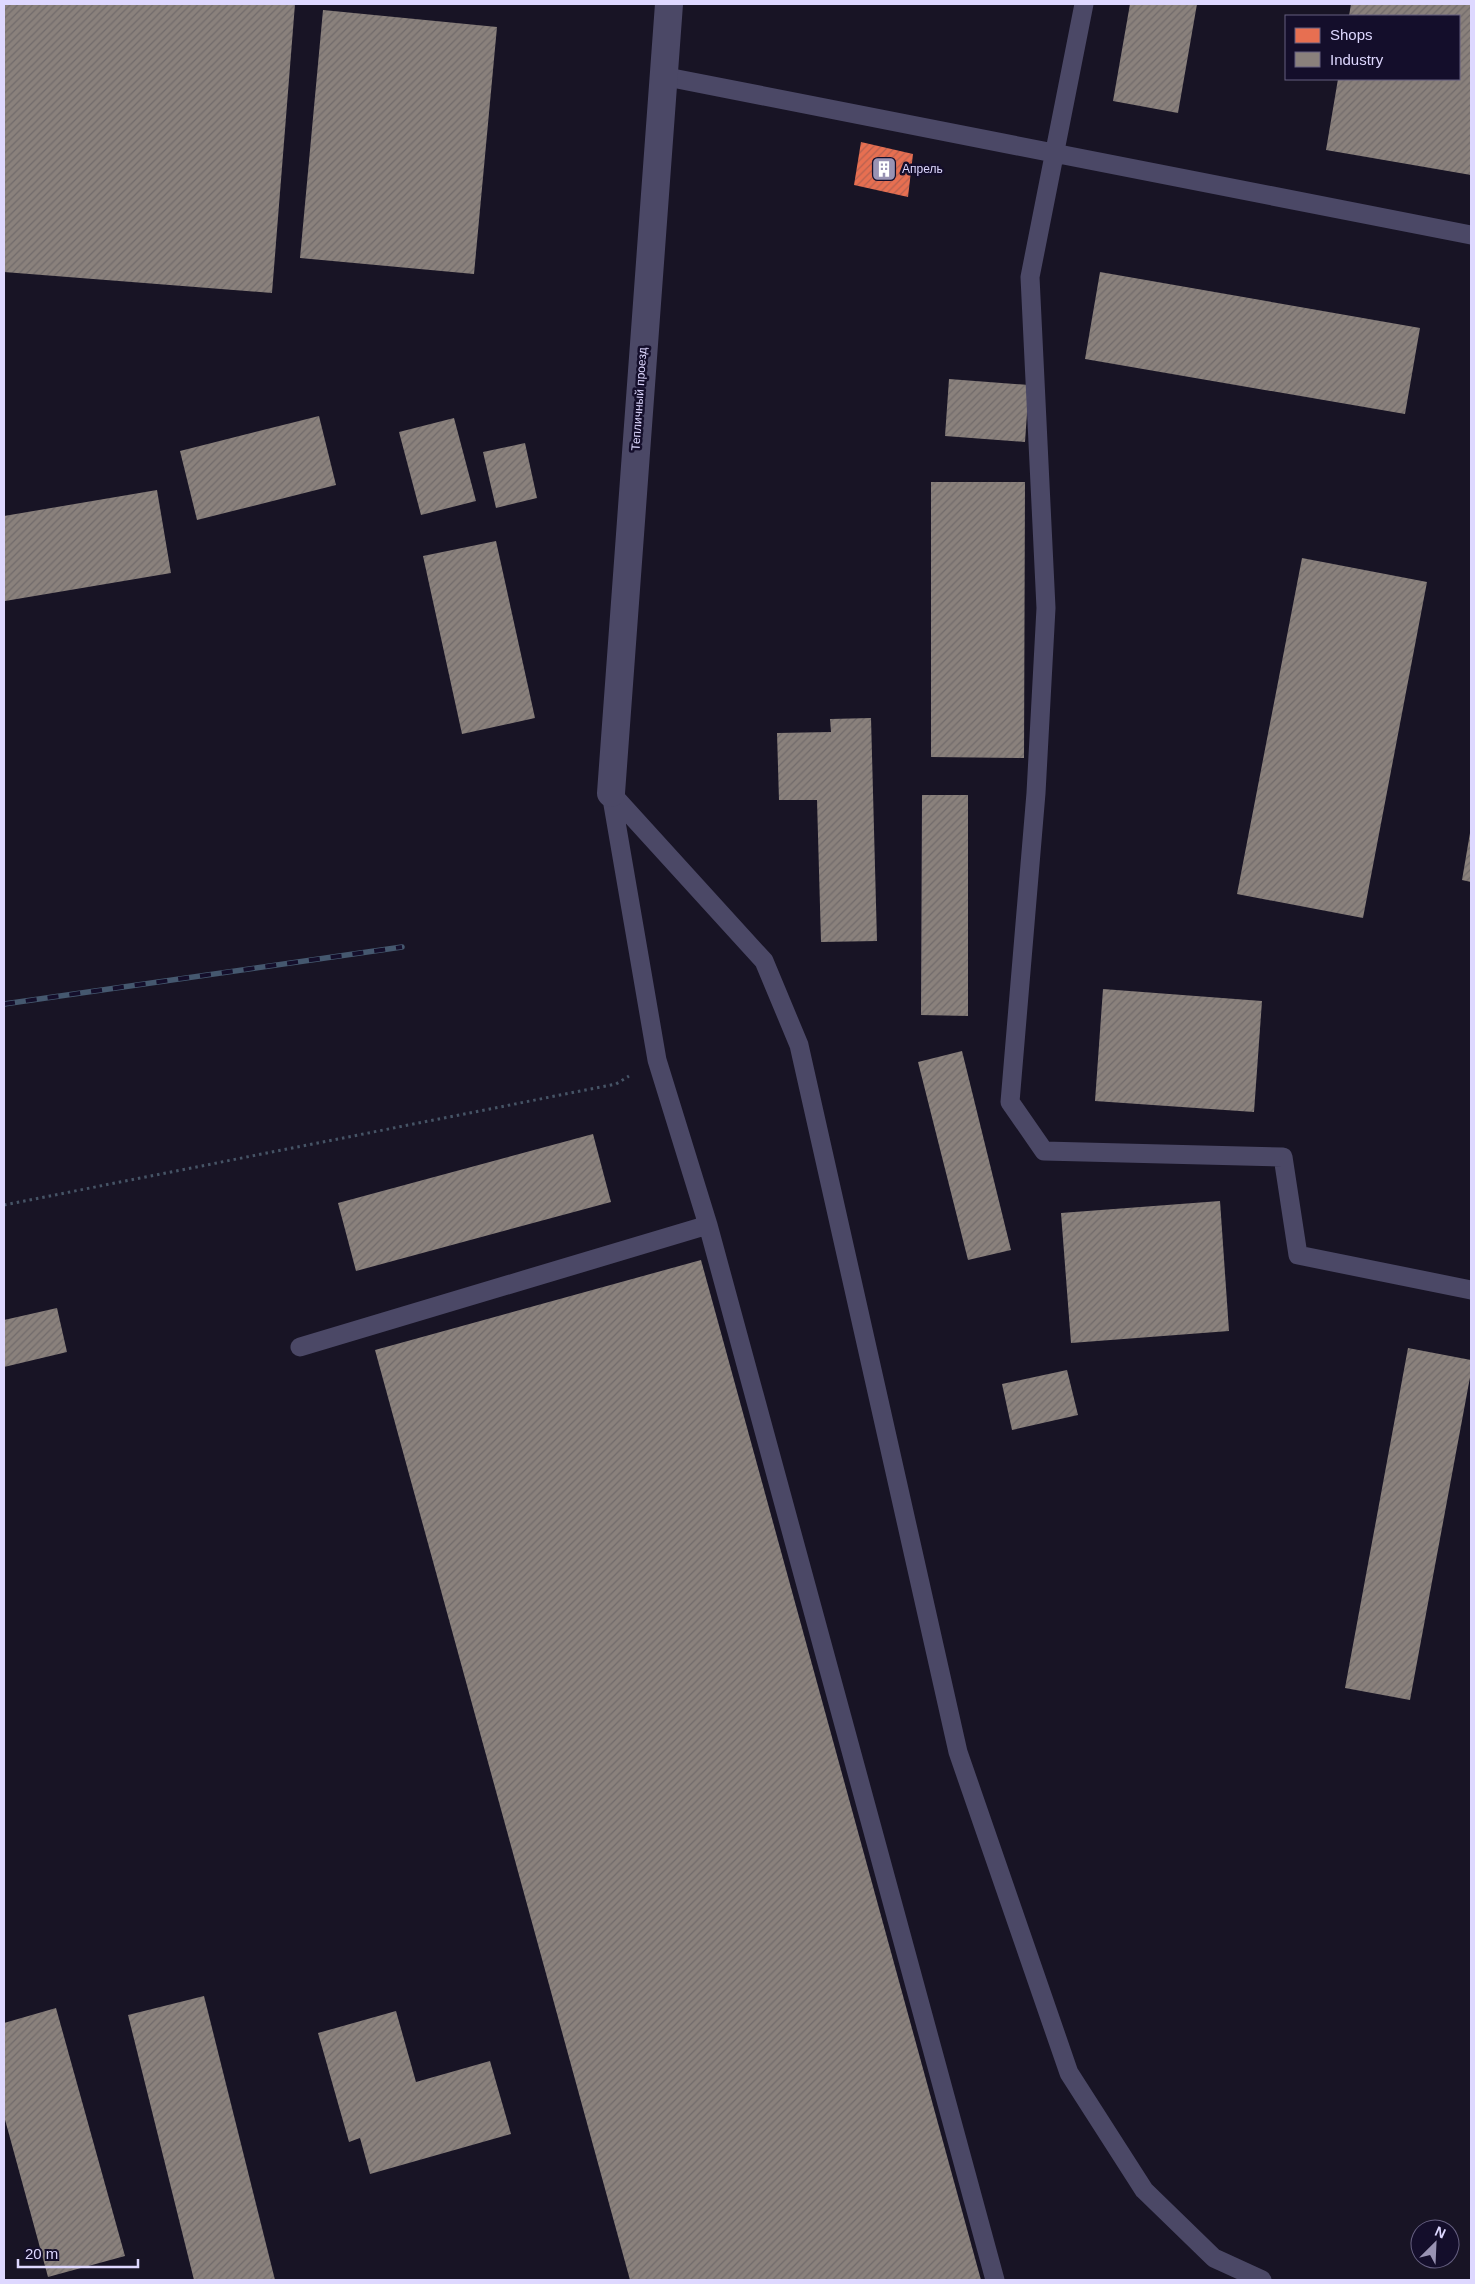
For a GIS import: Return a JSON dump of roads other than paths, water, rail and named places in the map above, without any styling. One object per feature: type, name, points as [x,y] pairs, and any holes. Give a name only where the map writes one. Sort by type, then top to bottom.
[{"type":"street","name":"Тепличный проезд","points":[[611,793],[662,76],[669,4]]},
{"type":"lane","points":[[1084,4],[1053,153],[1030,278],[1046,608],[1036,793],[1010,1102],[1044,1151],[1283,1158],[1298,1255],[1471,1290]]},
{"type":"lane","points":[[662,76],[1471,235]]},
{"type":"lane","points":[[611,793],[657,1060],[708,1225],[995,2280]]},
{"type":"lane","points":[[611,793],[764,961],[799,1045],[958,1752],[1069,2073],[1144,2190],[1214,2258],[1262,2280]]},
{"type":"lane","points":[[300,1347],[708,1225]]},
{"type":"railway","points":[[4,1004],[402,947]]},
{"type":"place","name":"Апрель","points":[[884,169]]}]
